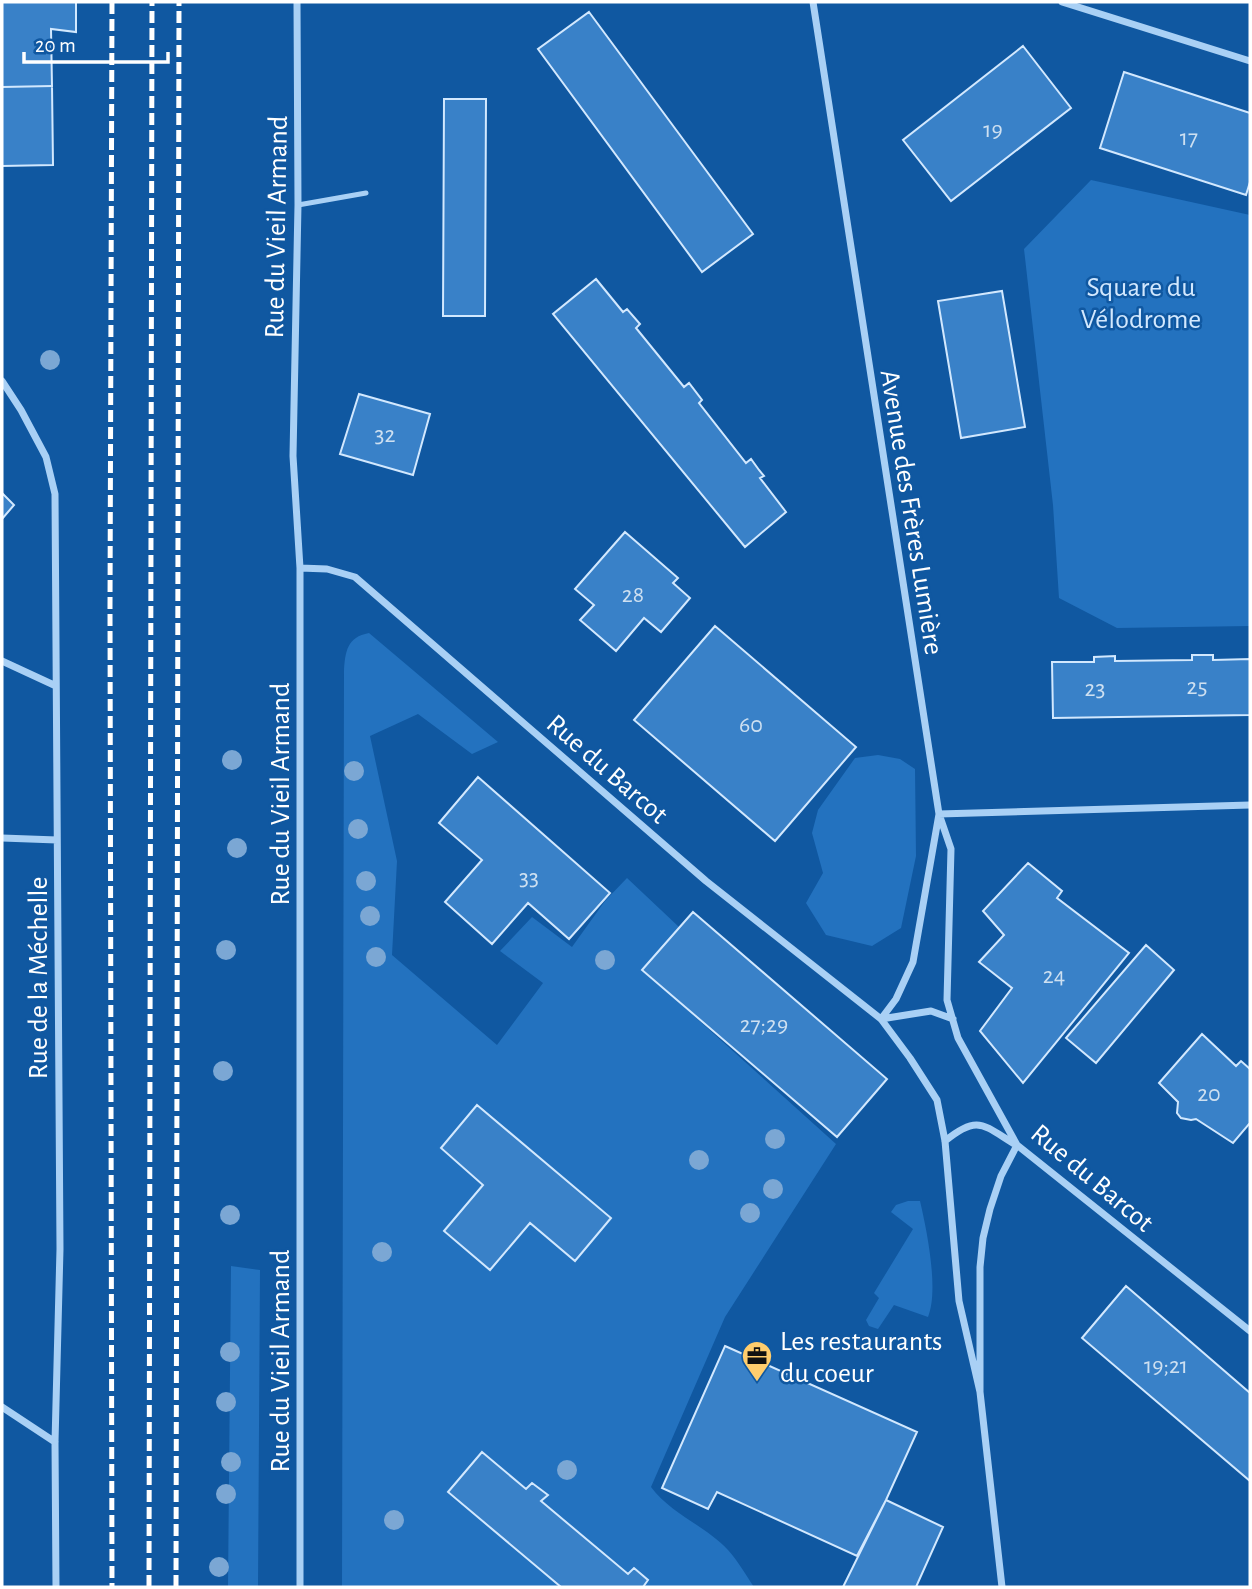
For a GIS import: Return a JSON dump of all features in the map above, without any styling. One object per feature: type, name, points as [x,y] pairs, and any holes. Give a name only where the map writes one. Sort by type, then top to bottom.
[{"type":"street","name":"Rue du Vieil Armand","points":[[297,2],[298,205],[293,456],[300,568],[300,1587]]},
{"type":"street","name":"Avenue des Frères Lumière","points":[[813,2],[939,814],[914,962],[896,999],[881,1019]]},
{"type":"street","points":[[1062,2],[1250,61]]},
{"type":"street","name":"Rue de la Méchelle","points":[[2,381],[46,457],[55,494],[60,1249],[55,1442],[56,1587]]},
{"type":"street","name":"Rue du Barcot","points":[[300,568],[327,569],[355,577],[705,881],[881,1019],[937,1100],[945,1141],[959,1301],[981,1392]]},
{"type":"street","points":[[2,661],[56,686]]},
{"type":"street","points":[[939,814],[1250,805]]},
{"type":"street","name":"Rue du Barcot","points":[[939,814],[951,849],[947,1000],[958,1038],[1017,1145],[1250,1331]]},
{"type":"street","points":[[2,838],[57,840]]},
{"type":"street","points":[[881,1019],[931,1011],[953,1019]]},
{"type":"street","points":[[945,1141],[963,1127],[982,1124],[1017,1145],[1001,1176],[983,1238],[980,1267],[981,1392],[1002,1587]]},
{"type":"street","points":[[2,1407],[55,1442]]},
{"type":"lane","points":[[298,205],[366,193]]},
{"type":"green space","name":"Square du Vélodrome","points":[[1091,180],[1250,215],[1250,626],[1117,628],[1059,598],[1053,505],[1024,249]]},
{"type":"green space","points":[[369,633],[498,742],[472,754],[418,714],[370,736],[397,861],[392,955],[497,1045],[543,983],[500,951],[532,917],[572,947],[605,901],[627,878],[679,927],[643,970],[836,1144],[725,1317],[651,1487],[668,1505],[728,1550],[754,1587],[342,1587],[344,672],[349,646],[356,638]]},
{"type":"green space","points":[[878,755],[900,759],[915,769],[916,856],[901,928],[872,946],[826,935],[806,903],[823,873],[812,833],[818,810],[855,758]]},
{"type":"green space","points":[[920,1201],[923,1213],[931,1260],[931,1305],[928,1317],[894,1305],[878,1329],[869,1326],[866,1320],[879,1298],[874,1293],[913,1229],[891,1212],[896,1205]]},
{"type":"green space","points":[[231,1266],[260,1270],[258,1587],[228,1587]]},
{"type":"building","points":[[2,2],[76,2],[76,32],[51,29],[52,86],[2,87]]},
{"type":"building","points":[[589,12],[753,234],[702,272],[538,49]]},
{"type":"building","points":[[1023,46],[1071,108],[951,201],[903,140]]},
{"type":"building","points":[[1124,72],[1250,113],[1250,182],[1246,195],[1100,148]]},
{"type":"building","points":[[52,86],[53,165],[2,166],[2,87]]},
{"type":"building","points":[[444,99],[486,99],[485,316],[443,316]]},
{"type":"building","points":[[596,279],[623,312],[627,309],[640,324],[636,328],[684,387],[689,383],[702,400],[699,403],[746,463],[751,459],[764,476],[760,478],[786,512],[745,547],[553,314]]},
{"type":"building","points":[[1002,291],[1025,427],[961,438],[938,301]]},
{"type":"building","points":[[359,394],[430,414],[413,475],[340,454]]},
{"type":"building","points":[[2,493],[14,505],[2,519]]},
{"type":"building","points":[[625,532],[678,578],[673,583],[690,598],[661,632],[644,618],[616,651],[580,620],[594,605],[575,589]]},
{"type":"building","points":[[715,626],[856,747],[775,841],[634,720]]},
{"type":"building","points":[[1192,655],[1213,655],[1213,660],[1250,659],[1250,715],[1053,718],[1052,662],[1094,662],[1094,657],[1115,656],[1115,661],[1192,660]]},
{"type":"building","points":[[478,777],[610,893],[569,939],[528,903],[492,944],[445,902],[482,860],[439,823]]},
{"type":"building","points":[[1028,863],[1062,891],[1057,898],[1129,953],[1023,1083],[980,1031],[1012,988],[979,962],[1004,935],[983,911]]},
{"type":"building","points":[[693,912],[887,1079],[837,1137],[642,970]]},
{"type":"building","points":[[1146,945],[1174,970],[1096,1063],[1066,1038]]},
{"type":"building","points":[[1202,1034],[1236,1066],[1241,1061],[1250,1069],[1250,1123],[1233,1143],[1196,1119],[1181,1118],[1177,1113],[1178,1102],[1159,1083]]},
{"type":"building","points":[[477,1105],[611,1218],[575,1261],[530,1223],[490,1270],[444,1231],[483,1185],[441,1148]]},
{"type":"building","points":[[1126,1286],[1250,1393],[1250,1481],[1082,1338]]},
{"type":"building","points":[[725,1346],[917,1432],[857,1556],[717,1492],[708,1509],[662,1488]]},
{"type":"building","points":[[482,1452],[526,1489],[532,1483],[548,1495],[541,1501],[628,1574],[634,1568],[648,1580],[643,1587],[561,1587],[448,1492]]},
{"type":"building","points":[[886,1500],[943,1527],[916,1587],[843,1587]]},
{"type":"railway","points":[[112,2],[112,1587]]},
{"type":"railway","points":[[149,1587],[152,2]]},
{"type":"railway","points":[[176,1587],[179,2]]},
{"type":"place","name":"Les restaurants du coeur","points":[[757,1383]]}]
